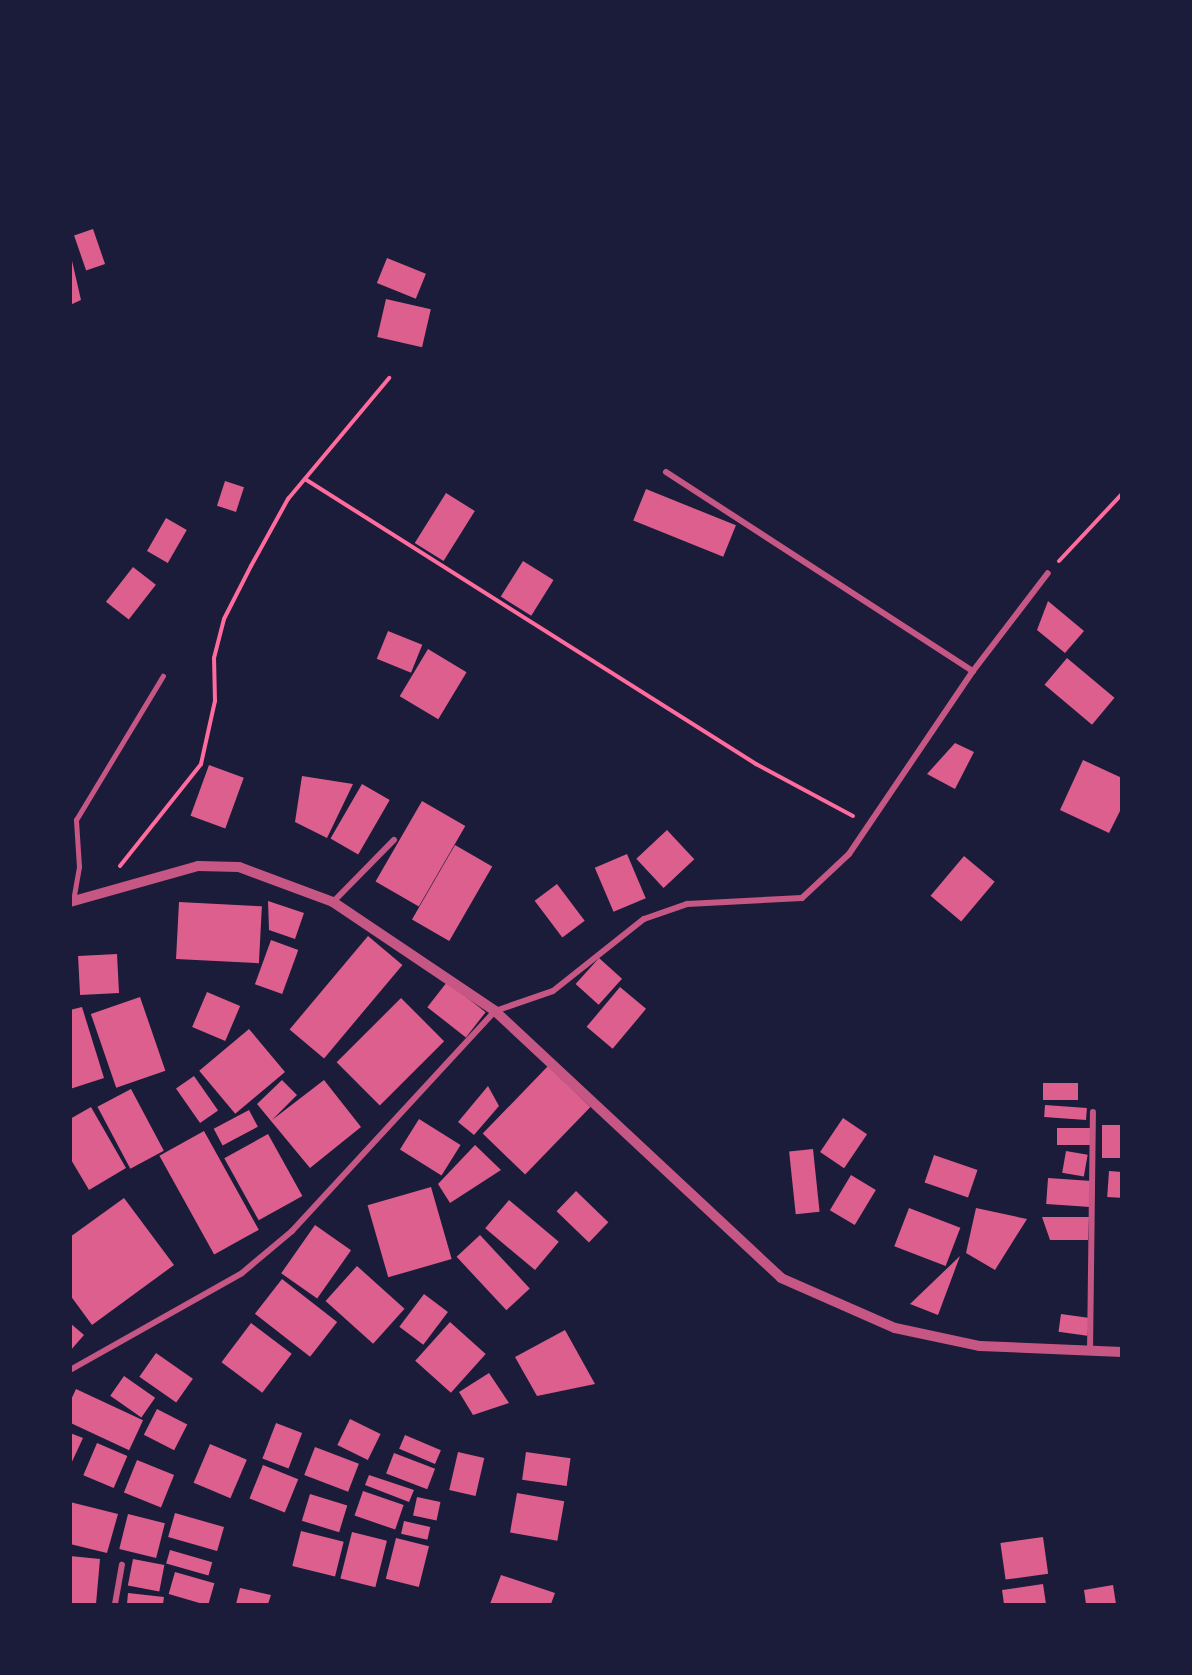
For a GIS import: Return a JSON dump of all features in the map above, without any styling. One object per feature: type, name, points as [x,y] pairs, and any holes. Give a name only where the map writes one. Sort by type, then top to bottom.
[{"type":"street","points":[[666,472],[973,671]]},
{"type":"street","points":[[70,1370],[242,1273],[292,1231],[495,1011],[554,991],[644,919],[687,904],[802,898],[849,854],[973,671],[1048,573]]},
{"type":"street","points":[[333,902],[394,840]]},
{"type":"street","points":[[72,901],[100,891],[198,866],[239,867],[333,902],[495,1011],[782,1278],[895,1328],[980,1346],[1090,1353],[1122,1352]]},
{"type":"street","points":[[1090,1353],[1094,1112]]},
{"type":"street","points":[[115,1605],[122,1565]]},
{"type":"lane","points":[[72,901],[79,867],[76,820],[163,676]]},
{"type":"path","points":[[100,891],[201,764],[210,740],[214,658],[224,619],[288,499],[389,378]]},
{"type":"path","points":[[305,479],[756,764],[869,825]]},
{"type":"path","points":[[1048,573],[1122,494]]},
{"type":"building","points":[[93,229],[105,264],[86,270],[74,236]]},
{"type":"building","points":[[70,252],[81,300],[70,305]]},
{"type":"building","points":[[387,258],[426,274],[416,299],[377,283]]},
{"type":"building","points":[[386,299],[431,309],[422,347],[377,337]]},
{"type":"building","points":[[225,481],[244,487],[236,512],[217,506]]},
{"type":"building","points":[[646,489],[736,525],[723,557],[633,521]]},
{"type":"building","points":[[446,493],[475,511],[444,561],[415,543]]},
{"type":"building","points":[[166,518],[187,530],[168,563],[147,551]]},
{"type":"building","points":[[523,561],[554,580],[531,616],[501,597]]},
{"type":"building","points":[[133,567],[156,585],[129,620],[106,602]]},
{"type":"building","points":[[1048,601],[1084,631],[1065,653],[1037,630]]},
{"type":"building","points":[[388,631],[422,645],[411,673],[377,659]]},
{"type":"building","points":[[428,649],[467,672],[438,719],[400,696]]},
{"type":"building","points":[[1067,658],[1114,698],[1092,725],[1045,685]]},
{"type":"building","points":[[955,743],[974,752],[955,789],[927,774]]},
{"type":"building","points":[[1083,760],[1122,778],[1122,807],[1109,833],[1060,810]]},
{"type":"building","points":[[209,765],[244,778],[225,828],[191,816]]},
{"type":"building","points":[[302,776],[353,784],[327,838],[295,822]]},
{"type":"building","points":[[362,784],[390,800],[358,855],[330,839]]},
{"type":"building","points":[[422,801],[465,826],[419,907],[376,882]]},
{"type":"building","points":[[667,830],[694,859],[664,888],[636,859]]},
{"type":"building","points":[[455,845],[492,866],[449,941],[412,919]]},
{"type":"building","points":[[627,854],[646,898],[614,912],[595,868]]},
{"type":"building","points":[[964,856],[995,882],[961,922],[931,896]]},
{"type":"building","points":[[557,884],[585,921],[562,938],[535,901]]},
{"type":"building","points":[[268,901],[304,913],[295,939],[269,930]]},
{"type":"building","points":[[179,902],[262,906],[259,963],[176,959]]},
{"type":"building","points":[[368,936],[402,965],[324,1058],[290,1029]]},
{"type":"building","points":[[271,940],[298,950],[282,994],[255,984]]},
{"type":"building","points":[[117,954],[119,993],[80,995],[78,956]]},
{"type":"building","points":[[599,958],[622,979],[599,1005],[576,984]]},
{"type":"building","points":[[447,982],[486,1012],[466,1037],[427,1007]]},
{"type":"building","points":[[620,987],[646,1009],[613,1049],[587,1027]]},
{"type":"building","points":[[207,992],[240,1006],[225,1041],[192,1027]]},
{"type":"building","points":[[140,997],[165,1071],[116,1088],[91,1014]]},
{"type":"building","points":[[401,998],[444,1041],[380,1105],[337,1062]]},
{"type":"building","points":[[82,1007],[104,1078],[70,1089],[70,1010]]},
{"type":"building","points":[[249,1029],[285,1072],[235,1114],[199,1071]]},
{"type":"building","points":[[548,1066],[590,1107],[525,1175],[483,1134]]},
{"type":"building","points":[[194,1076],[218,1110],[200,1123],[176,1089]]},
{"type":"building","points":[[282,1080],[297,1095],[272,1120],[324,1080],[361,1127],[310,1168],[257,1104]]},
{"type":"building","points":[[1043,1083],[1078,1083],[1078,1100],[1043,1100]]},
{"type":"building","points":[[488,1086],[499,1106],[474,1135],[458,1122]]},
{"type":"building","points":[[131,1089],[164,1151],[130,1169],[97,1107]]},
{"type":"building","points":[[1045,1105],[1087,1108],[1086,1120],[1044,1117]]},
{"type":"building","points":[[91,1107],[126,1168],[89,1190],[70,1158],[70,1119]]},
{"type":"building","points":[[249,1110],[258,1127],[223,1146],[214,1129]]},
{"type":"building","points":[[843,1118],[867,1134],[844,1168],[820,1152]]},
{"type":"building","points":[[419,1119],[461,1145],[441,1175],[400,1150]]},
{"type":"building","points":[[1102,1125],[1122,1125],[1122,1158],[1102,1158]]},
{"type":"building","points":[[1057,1128],[1090,1128],[1090,1145],[1057,1145]]},
{"type":"building","points":[[204,1131],[259,1230],[214,1255],[159,1156]]},
{"type":"building","points":[[268,1134],[302,1196],[259,1220],[224,1158]]},
{"type":"building","points":[[475,1145],[501,1170],[450,1203],[438,1184]]},
{"type":"building","points":[[813,1149],[820,1212],[796,1214],[789,1152]]},
{"type":"building","points":[[1066,1151],[1088,1155],[1084,1176],[1062,1173]]},
{"type":"building","points":[[934,1155],[977,1170],[968,1197],[925,1182]]},
{"type":"building","points":[[1109,1171],[1122,1172],[1120,1198],[1107,1197]]},
{"type":"building","points":[[851,1175],[876,1190],[855,1225],[830,1210]]},
{"type":"building","points":[[1048,1178],[1092,1181],[1090,1207],[1046,1204]]},
{"type":"building","points":[[431,1187],[452,1259],[388,1277],[368,1205]]},
{"type":"building","points":[[576,1191],[608,1222],[589,1242],[557,1211]]},
{"type":"building","points":[[124,1198],[174,1265],[92,1325],[70,1295],[70,1237]]},
{"type":"building","points":[[509,1200],[559,1242],[535,1270],[485,1228]]},
{"type":"building","points":[[909,1208],[960,1228],[946,1266],[894,1246]]},
{"type":"building","points":[[976,1208],[1027,1219],[995,1270],[966,1253]]},
{"type":"building","points":[[1042,1217],[1089,1217],[1088,1240],[1050,1240]]},
{"type":"building","points":[[315,1225],[351,1250],[317,1299],[281,1273]]},
{"type":"building","points":[[480,1235],[530,1288],[506,1310],[457,1257]]},
{"type":"building","points":[[960,1256],[938,1315],[910,1304]]},
{"type":"building","points":[[357,1266],[405,1309],[373,1344],[326,1301]]},
{"type":"building","points":[[282,1279],[337,1322],[310,1357],[255,1314]]},
{"type":"building","points":[[424,1294],[448,1312],[423,1345],[399,1327]]},
{"type":"building","points":[[1061,1314],[1090,1318],[1087,1336],[1058,1332]]},
{"type":"building","points":[[450,1322],[486,1354],[451,1393],[415,1361]]},
{"type":"building","points":[[70,1323],[84,1335],[70,1351]]},
{"type":"building","points":[[251,1323],[292,1354],[262,1393],[222,1362]]},
{"type":"building","points":[[565,1330],[595,1384],[537,1396],[515,1357]]},
{"type":"building","points":[[156,1353],[193,1379],[176,1403],[139,1377]]},
{"type":"building","points":[[489,1373],[509,1403],[473,1415],[459,1392]]},
{"type":"building","points":[[124,1376],[155,1398],[141,1417],[110,1396]]},
{"type":"building","points":[[76,1389],[143,1420],[129,1450],[70,1423],[70,1402]]},
{"type":"building","points":[[157,1409],[187,1424],[174,1450],[144,1435]]},
{"type":"building","points":[[350,1419],[381,1434],[368,1460],[337,1445]]},
{"type":"building","points":[[276,1423],[302,1433],[289,1469],[262,1458]]},
{"type":"building","points":[[70,1433],[83,1438],[70,1466]]},
{"type":"building","points":[[405,1435],[441,1450],[435,1464],[399,1449]]},
{"type":"building","points":[[97,1443],[127,1456],[114,1488],[83,1475]]},
{"type":"building","points":[[210,1444],[247,1460],[230,1498],[194,1483]]},
{"type":"building","points":[[315,1447],[359,1464],[348,1492],[304,1475]]},
{"type":"building","points":[[458,1452],[484,1458],[476,1496],[449,1490]]},
{"type":"building","points":[[526,1452],[571,1458],[567,1486],[522,1480]]},
{"type":"building","points":[[394,1453],[435,1469],[427,1489],[386,1474]]},
{"type":"building","points":[[137,1460],[174,1475],[161,1507],[124,1492]]},
{"type":"building","points":[[263,1465],[298,1479],[285,1513],[250,1498]]},
{"type":"building","points":[[369,1475],[414,1490],[409,1502],[365,1485]]},
{"type":"building","points":[[363,1491],[404,1505],[395,1530],[355,1516]]},
{"type":"building","points":[[517,1493],[564,1501],[557,1541],[510,1532]]},
{"type":"building","points":[[310,1494],[347,1505],[339,1532],[302,1521]]},
{"type":"building","points":[[417,1497],[440,1502],[437,1521],[413,1516]]},
{"type":"building","points":[[70,1502],[118,1514],[107,1553],[70,1544]]},
{"type":"building","points":[[175,1513],[224,1527],[217,1551],[168,1537]]},
{"type":"building","points":[[128,1514],[165,1523],[156,1558],[119,1549]]},
{"type":"building","points":[[404,1521],[430,1527],[427,1540],[401,1534]]},
{"type":"building","points":[[301,1531],[344,1542],[335,1577],[292,1566]]},
{"type":"building","points":[[352,1532],[387,1541],[375,1587],[340,1579]]},
{"type":"building","points":[[1043,1537],[1048,1574],[1006,1580],[1000,1543]]},
{"type":"building","points":[[396,1538],[429,1546],[419,1587],[386,1579]]},
{"type":"building","points":[[170,1550],[212,1562],[208,1576],[166,1563]]},
{"type":"building","points":[[70,1556],[100,1559],[96,1604],[70,1604]]},
{"type":"building","points":[[133,1559],[164,1565],[159,1592],[128,1586]]},
{"type":"building","points":[[175,1572],[214,1583],[208,1604],[169,1594]]},
{"type":"building","points":[[501,1575],[555,1593],[551,1604],[490,1604]]},
{"type":"building","points":[[1043,1584],[1046,1604],[1004,1604],[1002,1590]]},
{"type":"building","points":[[1113,1585],[1116,1604],[1086,1604],[1084,1590]]},
{"type":"building","points":[[240,1588],[271,1595],[268,1604],[236,1604]]},
{"type":"building","points":[[128,1593],[164,1597],[163,1604],[127,1604]]}]
